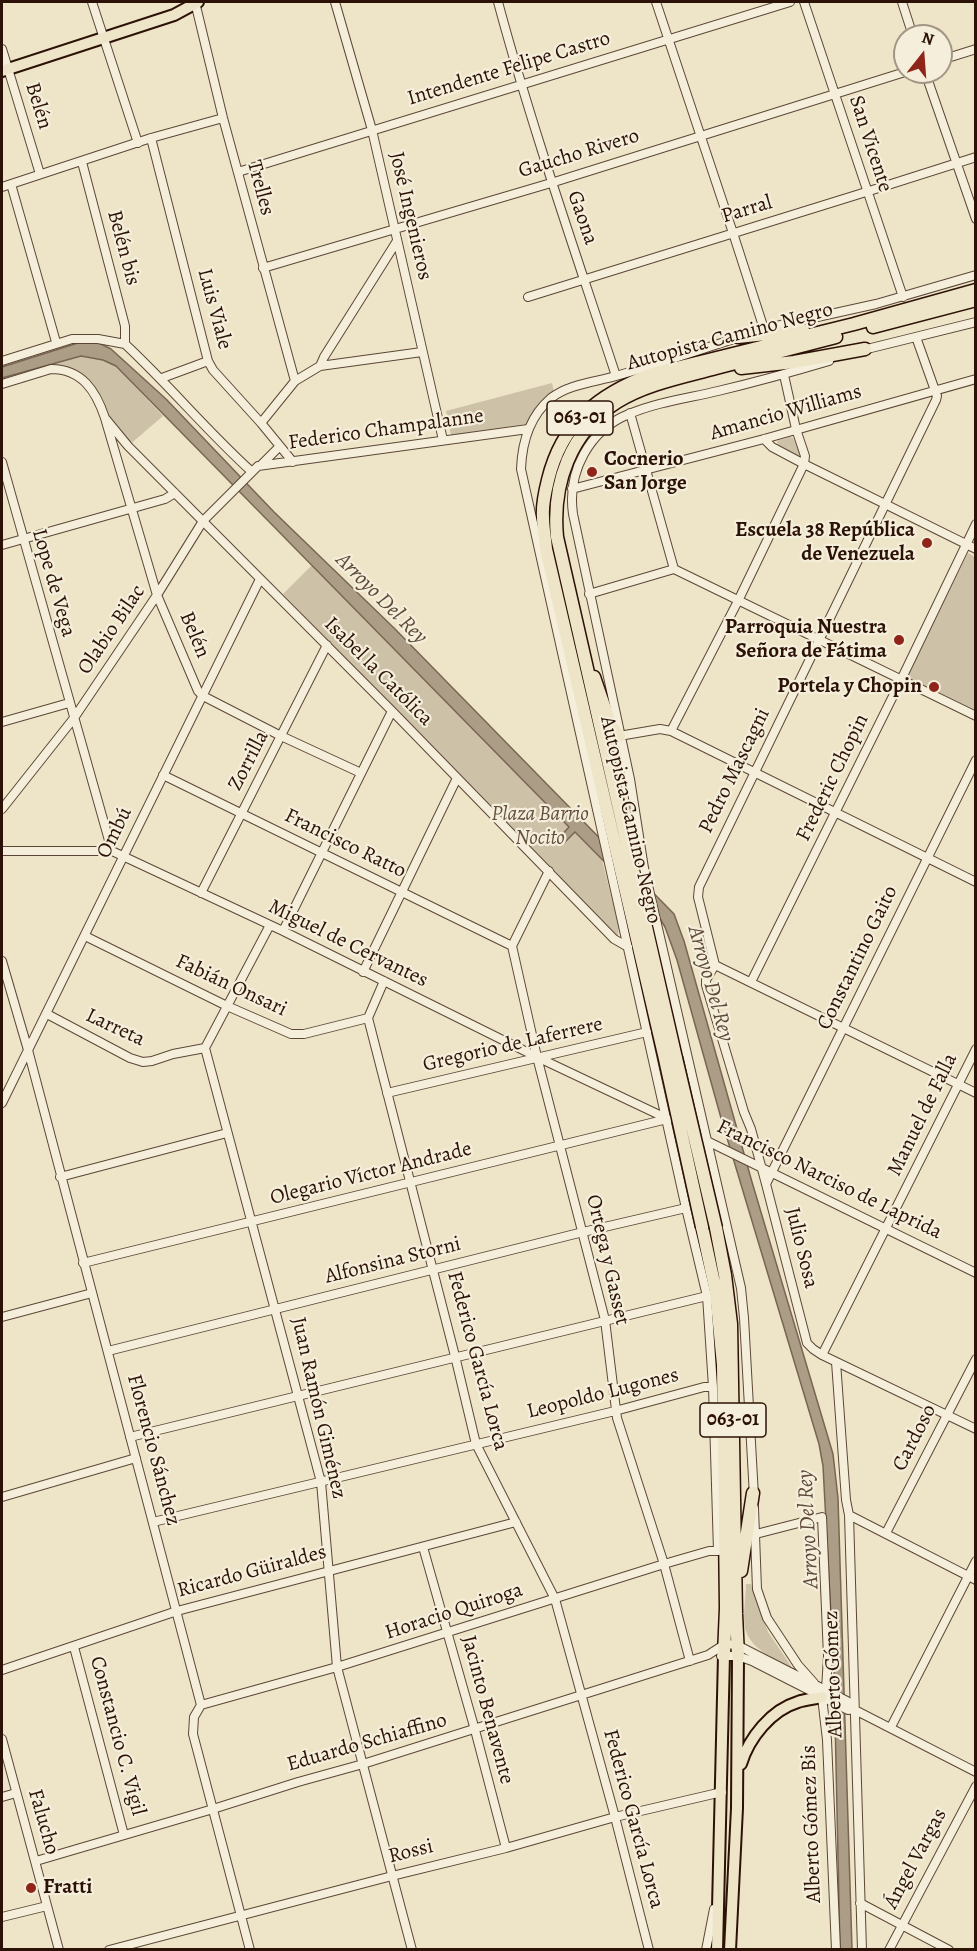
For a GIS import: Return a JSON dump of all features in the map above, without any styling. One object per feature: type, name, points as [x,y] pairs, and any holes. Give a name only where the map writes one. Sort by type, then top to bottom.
[{"type":"highway","name":"Autopista Camino Negro","points":[[731,1650],[731,1324],[725,1275],[716,1228],[630,904],[546,549],[544,500],[556,454],[572,426],[603,397],[627,383],[652,374],[854,324],[975,290]]},
{"type":"highway","name":"Autopista Camino Negro","points":[[731,1611],[723,1365],[716,1292],[641,911],[611,824],[574,618],[556,537],[555,519],[560,478],[582,434],[592,423],[617,402],[663,382],[975,300]]},
{"type":"highway","points":[[738,337],[854,324]]},
{"type":"highway","points":[[698,373],[794,362],[865,349]]},
{"type":"highway","points":[[574,618],[611,726],[620,736]]},
{"type":"highway","points":[[731,1611],[753,1493]]},
{"type":"highway","points":[[718,1551],[720,1591],[731,1611]]},
{"type":"main road","points":[[5,70],[174,15],[196,2]]},
{"type":"main road","name":"063-01","points":[[730,1950],[738,1776],[731,1650]]},
{"type":"main road","name":"063-01","points":[[717,1950],[722,1791],[731,1650]]},
{"type":"main road","points":[[738,1776],[749,1745],[767,1721],[780,1710],[798,1702],[827,1695]]},
{"type":"street","points":[[92,2],[138,143]]},
{"type":"street","name":"Trelles","points":[[196,2],[237,172],[295,381]]},
{"type":"street","name":"José Ingenieros","points":[[335,2],[372,130],[443,440]]},
{"type":"street","name":"Gaona","points":[[498,2],[520,84],[551,183],[616,376]]},
{"type":"street","points":[[656,2],[764,329]]},
{"type":"street","name":"Intendente Felipe Castro","points":[[237,172],[790,2]]},
{"type":"street","name":"San Vicente","points":[[804,2],[903,297]]},
{"type":"street","points":[[902,2],[909,24]]},
{"type":"street","name":"Belén","points":[[2,49],[5,70],[40,174]]},
{"type":"street","points":[[953,56],[975,49]]},
{"type":"street","name":"Gaucho Rivero","points":[[263,268],[551,183],[893,76]]},
{"type":"street","points":[[929,84],[975,219]]},
{"type":"street","points":[[2,187],[151,138],[223,118]]},
{"type":"street","name":"Luis Viale","points":[[151,138],[208,361],[213,370],[293,462]]},
{"type":"street","name":"Parral","points":[[528,297],[975,157]]},
{"type":"street","name":"Belén bis","points":[[82,162],[126,326],[125,344]]},
{"type":"street","points":[[11,184],[56,342]]},
{"type":"street","points":[[320,366],[396,241]]},
{"type":"street","points":[[718,1551],[713,1387],[707,1296],[628,947],[616,887],[611,824],[522,479],[521,462],[528,429],[538,413],[554,396],[575,386],[616,376],[764,329],[903,297],[975,275]]},
{"type":"street","points":[[850,1709],[847,1701],[827,1695],[798,1665],[767,1618],[756,1584],[756,1534],[743,1299],[644,868],[630,779],[573,514],[572,489],[575,473],[586,449],[609,426],[630,413],[784,375],[865,349],[975,322]]},
{"type":"street","points":[[916,337],[934,390]]},
{"type":"street","points":[[2,361],[56,342],[86,338],[125,344],[162,378],[251,471]]},
{"type":"street","points":[[261,423],[295,381],[320,366],[422,352]]},
{"type":"street","points":[[162,378],[208,361]]},
{"type":"street","points":[[2,384],[51,369],[65,370],[87,382],[105,418]]},
{"type":"street","points":[[671,731],[738,601],[804,464],[805,456],[796,429],[784,375]]},
{"type":"street","name":"Amancio Williams","points":[[572,489],[764,439],[975,379]]},
{"type":"street","name":"Pedro Mascagni","points":[[715,965],[698,897],[699,887],[936,400],[934,390]]},
{"type":"street","points":[[630,413],[674,569]]},
{"type":"street","name":"Belén","points":[[105,418],[157,595],[196,688],[203,696]]},
{"type":"street","name":"Isabel la Católica","points":[[105,418],[128,446],[327,645],[614,939],[628,947]]},
{"type":"street","name":"Federico Champalanne","points":[[251,471],[262,464],[293,462],[528,429]]},
{"type":"street","points":[[764,439],[772,447],[804,464],[975,549]]},
{"type":"street","points":[[262,464],[280,446]]},
{"type":"street","name":"Lope de Vega","points":[[2,462],[112,851]]},
{"type":"street","name":"Olabio Bilac","points":[[2,809],[74,718],[204,521],[251,471]]},
{"type":"street","points":[[2,545],[165,499],[175,493]]},
{"type":"street","name":"Frederic Chopin","points":[[751,982],[901,680],[975,524]]},
{"type":"street","points":[[589,594],[674,569],[975,716]]},
{"type":"street","name":"Ombú","points":[[2,1103],[261,579]]},
{"type":"street","name":"Zorrilla","points":[[201,893],[327,645]]},
{"type":"street","points":[[203,696],[361,773]]},
{"type":"street","points":[[2,722],[69,703]]},
{"type":"street","points":[[283,931],[392,711]]},
{"type":"street","points":[[620,736],[660,729],[671,731],[975,882]]},
{"type":"street","name":"Constantino Gaito","points":[[773,1172],[975,760]]},
{"type":"street","name":"Francisco Ratto","points":[[163,775],[512,946]]},
{"type":"street","points":[[363,972],[457,778]]},
{"type":"street","name":"Miguel de Cervantes","points":[[2,851],[112,851],[283,931],[667,1119]]},
{"type":"street","points":[[512,946],[549,871]]},
{"type":"street","points":[[205,1048],[270,925]]},
{"type":"street","name":"Fabián Onsari","points":[[86,936],[279,1030],[297,1035],[368,1018]]},
{"type":"street","name":"Ortega y Gasset","points":[[512,946],[537,1057],[605,1320],[615,1411],[664,1564],[690,1661]]},
{"type":"street","name":"Florencio Sánchez","points":[[2,961],[28,1050],[201,1705]]},
{"type":"street","points":[[765,1184],[706,985],[706,980],[715,965],[975,1093]]},
{"type":"street","points":[[368,1018],[384,981]]},
{"type":"street","name":"Larreta","points":[[47,1014],[130,1058],[143,1062],[205,1048]]},
{"type":"street","name":"Federico García Lorca","points":[[368,1018],[476,1444],[555,1599],[583,1696],[649,1950]]},
{"type":"street","name":"Gregorio de Laferrere","points":[[387,1093],[647,1032]]},
{"type":"street","name":"Juan Ramón Giménez","points":[[205,1048],[321,1482],[338,1667],[412,1950]]},
{"type":"street","name":"Manuel de Falla","points":[[886,1228],[975,1049]]},
{"type":"street","name":"Francisco Narciso de Laprida","points":[[667,1119],[975,1273]]},
{"type":"street","name":"Olegario Víctor Andrade","points":[[84,1263],[667,1119]]},
{"type":"street","points":[[60,1177],[227,1133]]},
{"type":"street","name":"Julio Sosa","points":[[773,1172],[765,1184],[805,1336],[813,1349],[822,1355]]},
{"type":"street","name":"Alfonsina Storni","points":[[108,1351],[686,1208]]},
{"type":"street","points":[[886,1228],[822,1355],[975,1429]]},
{"type":"street","points":[[2,1317],[92,1293]]},
{"type":"street","points":[[130,1437],[707,1296]]},
{"type":"street","name":"Cardoso","points":[[886,1533],[975,1359]]},
{"type":"street","name":"Alberto Gómez","points":[[836,1362],[849,1515],[850,1709],[862,1950]]},
{"type":"street","name":"Leopoldo Lugones","points":[[153,1522],[615,1411],[704,1387],[713,1387]]},
{"type":"street","points":[[2,1497],[136,1458]]},
{"type":"street","points":[[849,1515],[972,1578]]},
{"type":"street","name":"Alberto Gómez Bis","points":[[756,1534],[822,1517],[828,1656],[827,1740],[836,1950]]},
{"type":"street","name":"Ricardo Güiraldes","points":[[2,1670],[177,1611],[516,1522]]},
{"type":"street","name":"Jacinto Benavente","points":[[423,1547],[506,1848]]},
{"type":"street","name":"Horacio Quiroga","points":[[201,1705],[338,1667],[664,1564],[709,1551],[718,1551]]},
{"type":"street","points":[[891,1727],[972,1578],[975,1561]]},
{"type":"street","name":"Constancio C. Vigil","points":[[74,1647],[124,1835]]},
{"type":"street","points":[[731,1650],[814,1683]]},
{"type":"street","points":[[731,1650],[827,1695],[850,1709],[891,1727],[975,1772]]},
{"type":"street","name":"Eduardo Schiaffino","points":[[36,1861],[475,1730],[708,1655],[731,1650]]},
{"type":"street","points":[[201,1705],[194,1718],[193,1734],[250,1950]]},
{"type":"street","name":"Falucho","points":[[2,1739],[59,1950]]},
{"type":"street","name":"Ángel Vargas","points":[[888,1950],[975,1786]]},
{"type":"street","name":"Rossi","points":[[109,1950],[722,1791]]},
{"type":"street","points":[[2,1797],[16,1793]]},
{"type":"street","points":[[706,1950],[720,1875]]},
{"type":"street","points":[[860,1903],[949,1950]]},
{"type":"street","points":[[2,1917],[47,1906]]},
{"type":"green space","points":[[81,356],[103,360],[116,366],[163,416],[128,446],[111,426],[87,382],[51,369],[51,363]]},
{"type":"green space","points":[[552,383],[554,392],[536,409],[526,424],[451,435],[446,411]]},
{"type":"green space","points":[[793,438],[800,453],[799,457],[778,446],[777,441]]},
{"type":"green space","points":[[968,553],[975,557],[975,712],[906,677]]},
{"type":"green space","name":"Plaza Barrio Nocito","points":[[312,565],[570,827],[559,837],[564,842],[574,832],[602,860],[619,927],[618,936],[283,594]]},
{"type":"green space","points":[[746,1584],[751,1584],[768,1632],[793,1669],[766,1654],[749,1638],[744,1621]]},
{"type":"shaded area","points":[[81,342],[97,342],[111,349],[166,399],[274,512],[394,628],[674,914],[684,941],[752,1182],[833,1454],[838,1498],[852,1949],[840,1949],[834,1672],[823,1466],[819,1444],[721,1118],[677,960],[665,927],[659,917],[575,832],[564,843],[559,838],[569,827],[116,366],[103,360],[81,356],[2,378],[2,367]]},
{"type":"place","name":"Cocnerio San Jorge","points":[[592,472]]},
{"type":"place","name":"Escuela 38 República de Venezuela","points":[[927,543]]},
{"type":"place","name":"Parroquia Nuestra Señora de Fátima","points":[[899,640]]},
{"type":"place","name":"Portela y Chopin","points":[[934,687]]},
{"type":"place","name":"Fratti","points":[[31,1888]]},
{"type":"water label","name":"Arroyo Del Rey","points":[[381,599]]},
{"type":"water label","name":"Arroyo Del Rey","points":[[710,984]]},
{"type":"water label","name":"Arroyo Del Rey","points":[[809,1529]]}]
